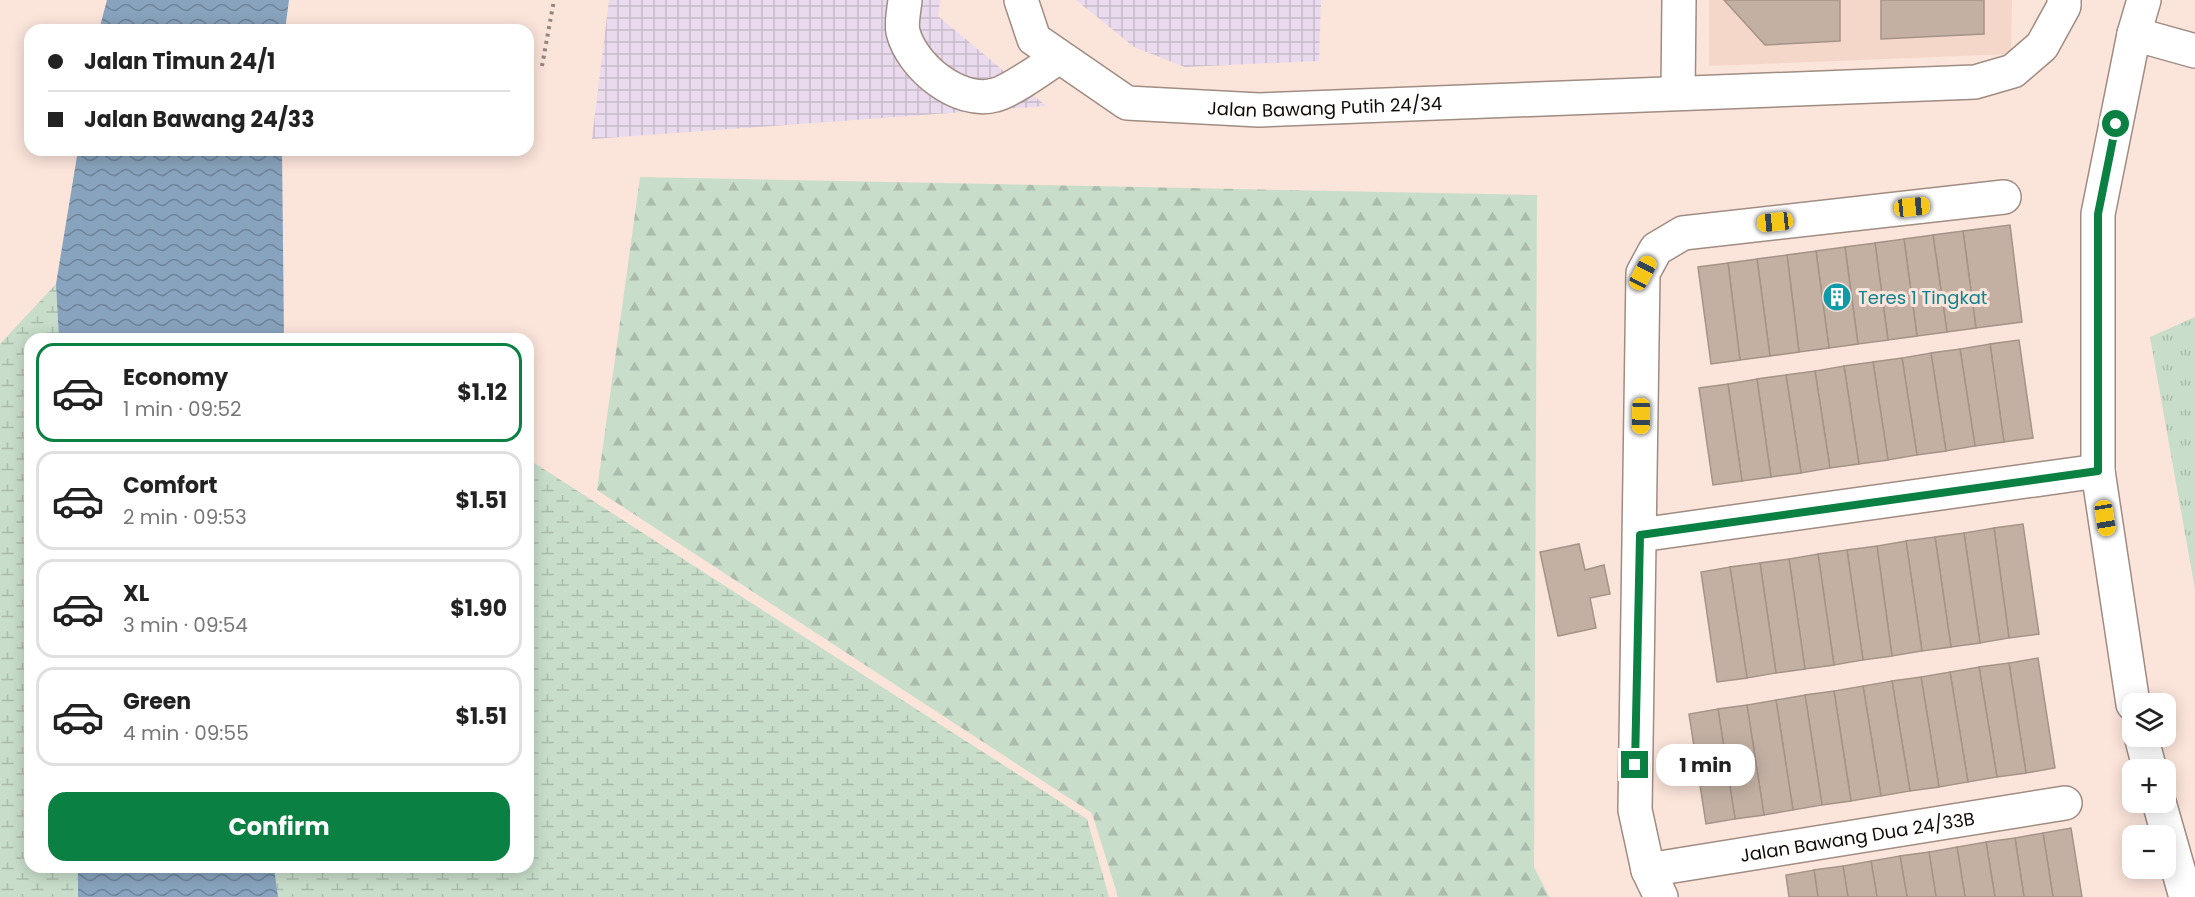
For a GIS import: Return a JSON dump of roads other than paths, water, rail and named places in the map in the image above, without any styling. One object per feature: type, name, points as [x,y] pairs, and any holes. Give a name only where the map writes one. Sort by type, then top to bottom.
[{"type":"street","points":[[905,0],[903,31],[914,57],[936,79],[978,97],[997,95],[1059,57]]},
{"type":"street","name":"Jalan Bawang Putih 24/34","points":[[1021,0],[1034,39],[1127,103],[1259,110],[1975,82],[2013,71],[2042,46],[2064,6],[2064,0]]},
{"type":"street","points":[[1677,93],[1678,0]]},
{"type":"street","points":[[2131,693],[2098,471],[2098,214],[2134,34],[2144,0]]},
{"type":"street","points":[[2134,34],[2195,51]]},
{"type":"street","points":[[1654,884],[1635,810],[1643,273],[1656,249],[1683,233],[2004,197]]},
{"type":"street","points":[[1640,535],[2098,471]]},
{"type":"street","name":"Jalan Bawang Dua 24/33B","points":[[1654,884],[2065,803]]},
{"type":"street","points":[[2163,813],[2186,897]]},
{"type":"water","points":[[107,0],[289,0],[286,24],[101,24]]},
{"type":"water","points":[[77,156],[282,156],[284,333],[59,333],[56,284]]},
{"type":"water","points":[[78,873],[275,873],[278,897],[78,897]]},
{"type":"place","name":"Teres 1 Tingkat","points":[[1837,297]]}]
